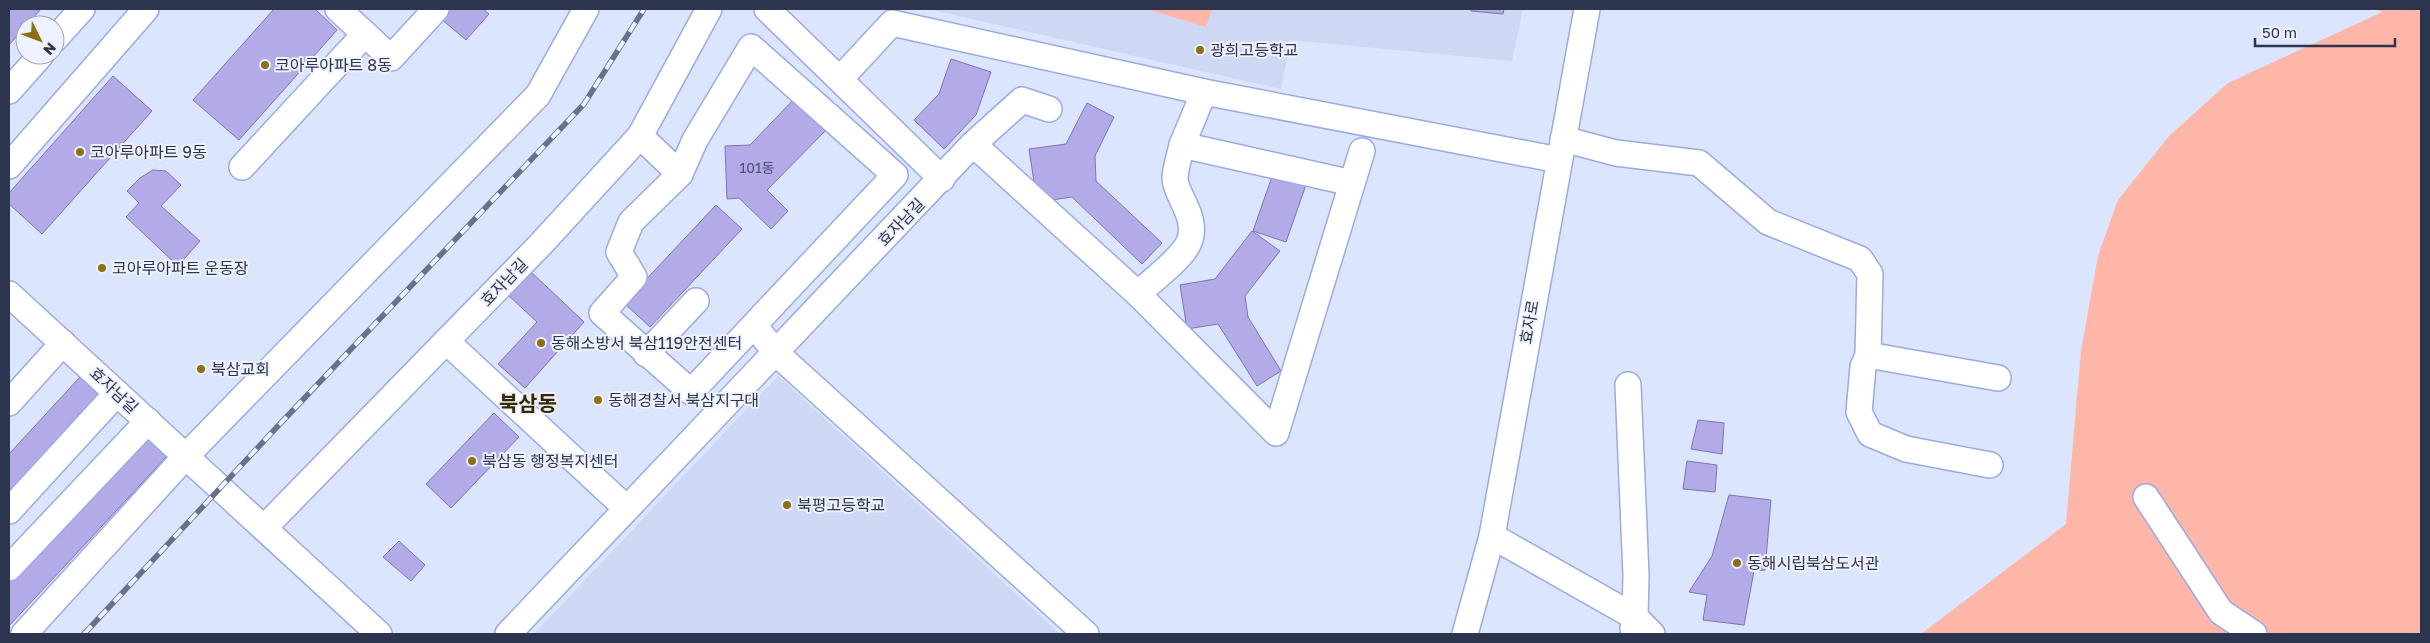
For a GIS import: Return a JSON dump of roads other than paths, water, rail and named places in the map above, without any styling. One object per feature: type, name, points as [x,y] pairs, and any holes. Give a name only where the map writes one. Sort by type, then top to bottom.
[{"type":"street","points":[[65,28],[82,9]]},
{"type":"street","points":[[9,166],[146,9]]},
{"type":"street","points":[[338,9],[391,58],[436,9]]},
{"type":"street","points":[[24,634],[186,456],[538,95],[586,9]]},
{"type":"street","name":"효자남길","points":[[264,528],[541,244],[640,136],[709,9]]},
{"type":"street","points":[[767,9],[942,179]]},
{"type":"street","name":"효자로","points":[[1465,634],[1492,536],[1587,9]]},
{"type":"street","points":[[840,79],[892,23],[1204,92],[1561,150],[1616,153],[1699,164],[1768,222],[1860,259],[1870,274],[1868,355],[1863,367],[1859,412],[1870,434],[1906,449],[1990,465]]},
{"type":"street","points":[[242,167],[365,34]]},
{"type":"street","points":[[751,47],[894,176],[754,325],[691,392],[646,354],[602,312],[634,277],[619,252],[631,222],[680,174],[695,140],[751,47]]},
{"type":"street","points":[[9,91],[32,65]]},
{"type":"street","points":[[1138,294],[1190,242],[1195,203],[1175,180],[1182,145],[1204,92]]},
{"type":"street","name":"효자남길","points":[[508,634],[626,508],[942,179],[973,144],[1022,100],[1049,109]]},
{"type":"street","points":[[640,136],[680,174]]},
{"type":"street","points":[[973,144],[1138,294],[1276,433],[1362,150]]},
{"type":"street","points":[[1182,145],[1352,183]]},
{"type":"street","name":"효자남길","points":[[9,294],[379,634]]},
{"type":"street","points":[[646,354],[696,301]]},
{"type":"street","points":[[754,325],[776,353],[1086,634]]},
{"type":"street","points":[[446,341],[626,508]]},
{"type":"street","points":[[9,404],[63,343]]},
{"type":"street","points":[[1868,355],[1998,378]]},
{"type":"street","points":[[1628,385],[1636,575],[1634,625]]},
{"type":"street","points":[[9,511],[117,393]]},
{"type":"street","points":[[9,568],[148,421]]},
{"type":"street","points":[[2146,497],[2221,612],[2254,634]]},
{"type":"street","points":[[1492,536],[1634,625],[1652,634]]},
{"type":"railway","points":[[84,634],[277,427],[584,104],[644,9]]},
{"type":"place","name":"광희고등학교","points":[[1200,50]]},
{"type":"place","name":"코아루아파트 8동","points":[[265,65]]},
{"type":"place","name":"코아루아파트 9동","points":[[80,152]]},
{"type":"place","name":"코아루아파트 운동장","points":[[102,268]]},
{"type":"place","name":"동해소방서 북삼119안전센터","points":[[541,343]]},
{"type":"place","name":"북삼교회","points":[[201,369]]},
{"type":"place","name":"동해경찰서 북삼지구대","points":[[598,400]]},
{"type":"place","name":"북삼동 행정복지센터","points":[[472,461]]},
{"type":"place","name":"북평고등학교","points":[[787,505]]},
{"type":"place","name":"동해시립북삼도서관","points":[[1737,563]]},
{"type":"district","name":"북삼동","points":[[528,404]]}]
